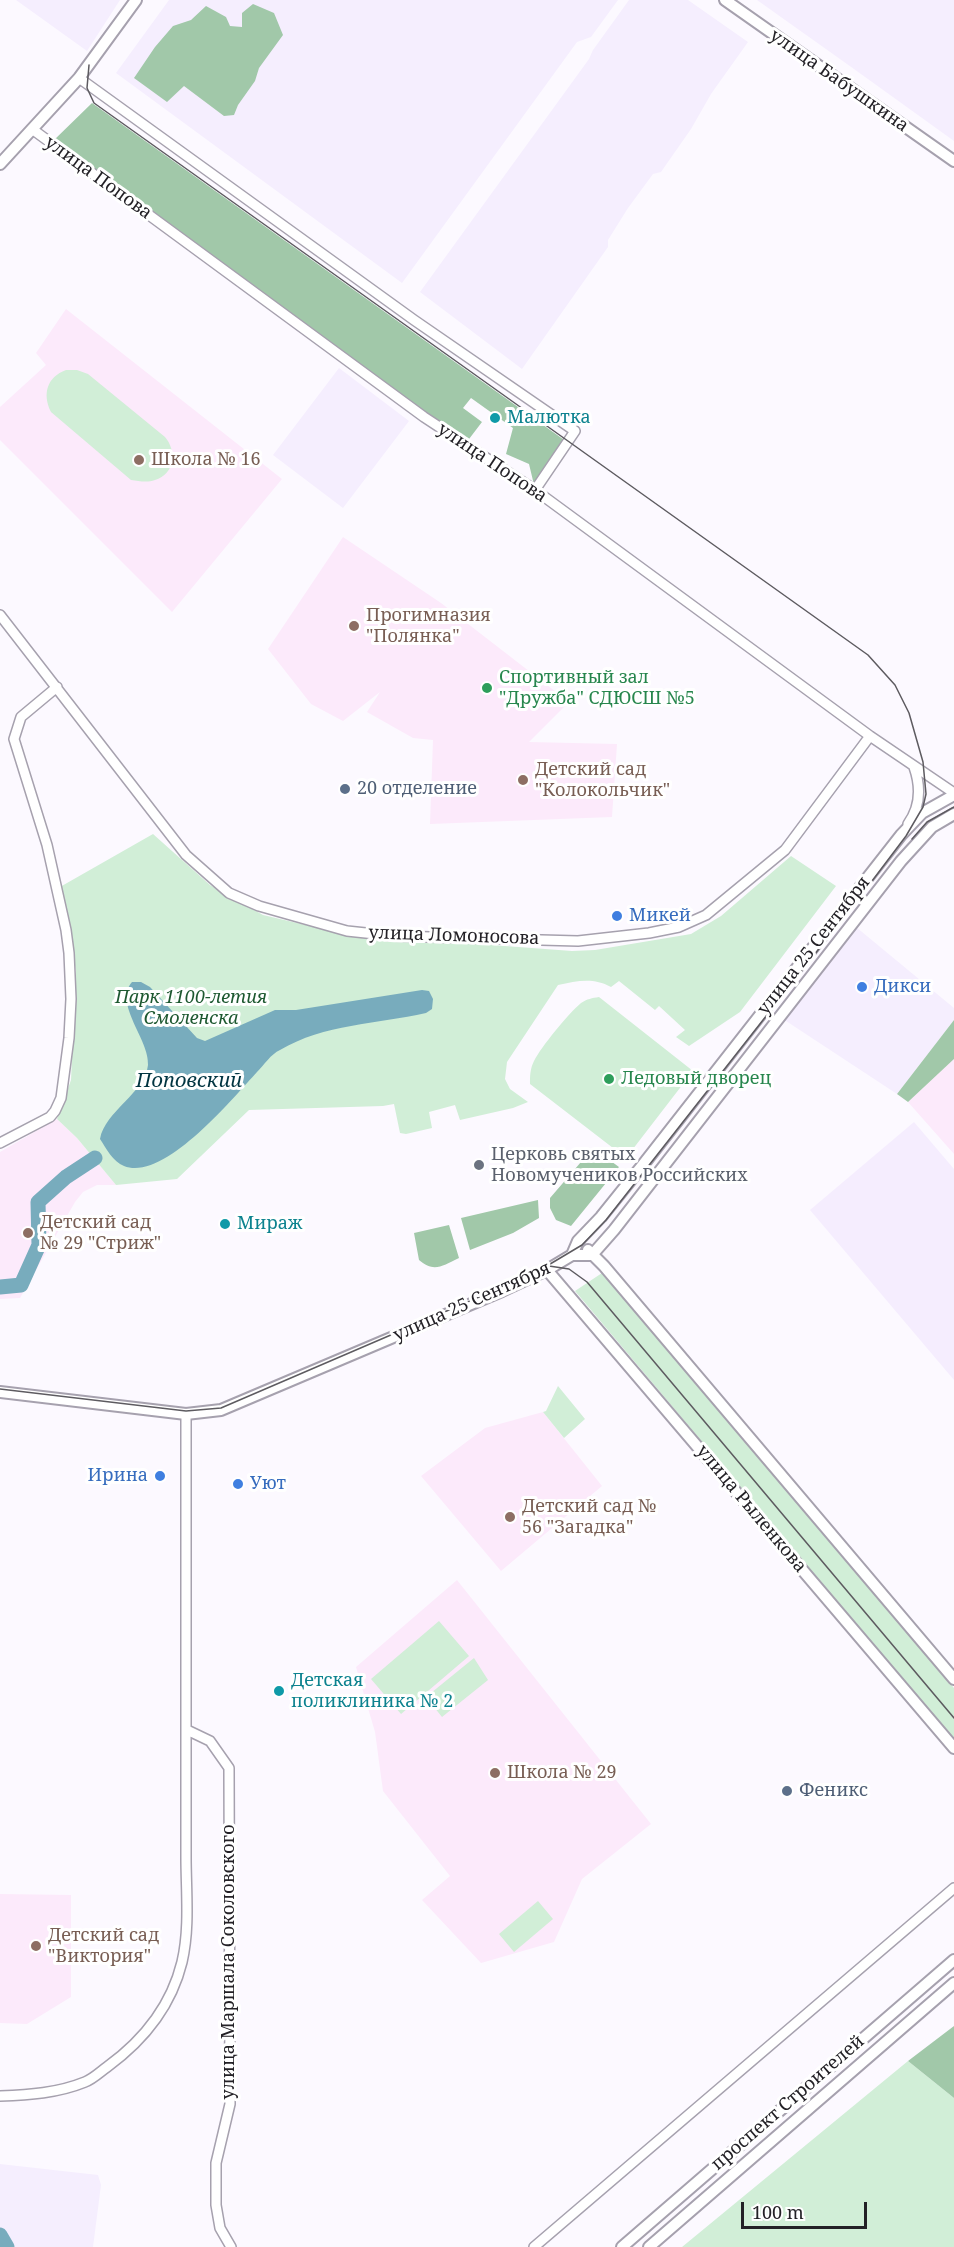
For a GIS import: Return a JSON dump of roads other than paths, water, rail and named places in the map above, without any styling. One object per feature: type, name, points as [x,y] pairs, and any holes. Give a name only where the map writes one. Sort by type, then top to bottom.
[{"type":"main road","points":[[0,164],[79,78],[136,0]]},
{"type":"main road","name":"улица Бабушкина","points":[[725,0],[954,161]]},
{"type":"main road","name":"улица 25 Сентября","points":[[0,1392],[186,1414],[221,1410],[547,1270],[572,1255],[578,1241],[601,1217],[656,1148],[901,835],[922,813],[954,794]]},
{"type":"main road","points":[[572,1255],[592,1255],[621,1221],[901,861],[932,827],[954,814]]},
{"type":"main road","points":[[578,1241],[604,1266],[954,1679]]},
{"type":"main road","name":"улица Рыленкова","points":[[547,1270],[954,1748]]},
{"type":"main road","name":"проспект Строителей","points":[[622,2247],[954,1960]]},
{"type":"main road","name":"проспект Строителей","points":[[649,2247],[954,1983]]},
{"type":"street","points":[[79,78],[414,320],[575,431],[535,490]]},
{"type":"street","name":"улица Попова","points":[[32,129],[424,417],[535,490],[790,675],[870,736],[954,794]]},
{"type":"street","name":"улица Ломоносова","points":[[0,615],[186,855],[229,893],[259,906],[346,931],[394,936],[578,940],[649,933],[679,927],[706,915],[785,850],[870,736]]},
{"type":"street","points":[[0,1143],[50,1117],[56,1111],[61,1098],[68,1049],[70,999],[66,930],[47,845],[14,739],[21,717],[57,687]]},
{"type":"street","points":[[901,835],[917,807],[920,786],[914,767]]},
{"type":"street","points":[[0,2096],[37,2095],[86,2082],[130,2050],[160,2015],[171,1994],[182,1960],[186,1926],[186,1414]]},
{"type":"street","name":"улица Маршала Соколовского","points":[[187,1730],[210,1741],[229,1768],[230,2104],[216,2163],[216,2205],[220,2228],[231,2247]]},
{"type":"street","points":[[534,2247],[954,1888]]},
{"type":"water","name":"Поповский","points":[[132,982],[141,982],[150,987],[197,1038],[205,1041],[275,1010],[296,1010],[422,990],[429,991],[433,999],[432,1009],[426,1013],[333,1030],[297,1041],[277,1052],[196,1135],[158,1162],[140,1168],[120,1164],[100,1139],[109,1120],[140,1084],[148,1065],[144,1045],[127,1001],[127,991]]},
{"type":"waterway","points":[[0,1287],[21,1285],[39,1245],[38,1202],[66,1177],[95,1158]]},
{"type":"waterway","points":[[0,2235],[7,2247]]},
{"type":"tram line","points":[[0,1389],[186,1411],[221,1408],[535,1273],[582,1245],[606,1220],[869,885],[906,836],[923,807],[926,794],[923,762],[909,713],[895,685],[868,655],[94,103],[87,88],[89,65]]},
{"type":"tram line","points":[[912,839],[927,822],[954,807]]},
{"type":"tram line","points":[[549,1266],[569,1269],[587,1282],[954,1718]]},
{"type":"place","name":"Малютка","points":[[495,418]]},
{"type":"place","name":"Школа № 16","points":[[139,460]]},
{"type":"place","name":"Прогимназия \"Полянка\"","points":[[354,626]]},
{"type":"place","name":"Спортивный зал \"Дружба\" СДЮСШ №5","points":[[487,688]]},
{"type":"place","name":"Детский сад \"Колокольчик\"","points":[[523,780]]},
{"type":"place","name":"20 отделение","points":[[345,789]]},
{"type":"place","name":"Микей","points":[[617,916]]},
{"type":"place","name":"Дикси","points":[[862,987]]},
{"type":"place","name":"Ледовый дворец","points":[[609,1079]]},
{"type":"place","name":"Церковь святых Новомучеников Российских","points":[[479,1165]]},
{"type":"place","name":"Мираж","points":[[225,1224]]},
{"type":"place","name":"Детский сад № 29 \"Стриж\"","points":[[28,1233]]},
{"type":"place","name":"Ирина","points":[[160,1476]]},
{"type":"place","name":"Уют","points":[[238,1484]]},
{"type":"place","name":"Детский сад № 56 \"Загадка\"","points":[[510,1517]]},
{"type":"place","name":"Детская поликлиника № 2","points":[[279,1691]]},
{"type":"place","name":"Школа № 29","points":[[495,1773]]},
{"type":"place","name":"Феникс","points":[[787,1791]]},
{"type":"place","name":"Детский сад \"Виктория\"","points":[[36,1946]]},
{"type":"park label","name":"Парк 1100-летия Смоленска","points":[[191,1008]]}]
